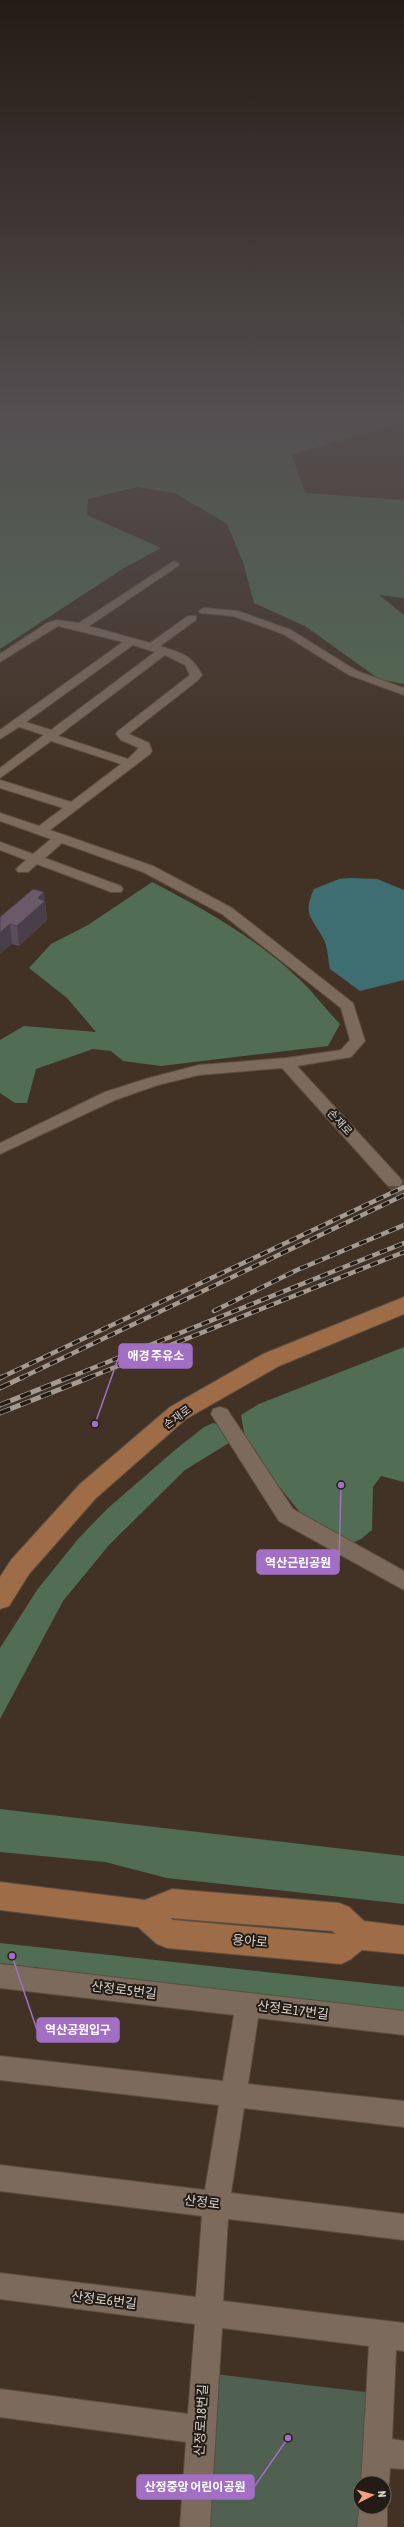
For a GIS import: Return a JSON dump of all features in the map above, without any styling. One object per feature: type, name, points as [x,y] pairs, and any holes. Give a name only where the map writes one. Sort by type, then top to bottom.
[{"type":"main road","name":"손재로","points":[[0,1598],[20,1567],[88,1491],[178,1413],[271,1360],[404,1305]]},
{"type":"main road","points":[[0,1885],[57,1902]]},
{"type":"main road","name":"용아로","points":[[0,1896],[145,1914],[167,1934],[341,1949],[356,1935],[404,1940]]},
{"type":"street","points":[[81,627],[174,564]]},
{"type":"street","points":[[204,611],[234,612],[287,632],[353,673],[404,692]]},
{"type":"street","points":[[151,648],[192,618]]},
{"type":"street","points":[[0,659],[48,627],[58,623],[81,627],[177,655],[190,663],[196,675],[193,679],[122,734],[124,737],[145,746],[146,751],[74,808],[63,813],[40,831]]},
{"type":"street","points":[[0,735],[9,725],[129,642]]},
{"type":"street","points":[[0,774],[162,651]]},
{"type":"street","points":[[9,725],[51,736],[130,763]]},
{"type":"street","points":[[0,784],[74,808]]},
{"type":"street","points":[[0,817],[148,869],[227,911],[348,1006],[358,1041],[346,1054],[286,1063],[200,1070],[154,1081],[110,1096],[0,1149]]},
{"type":"street","points":[[23,869],[61,838]]},
{"type":"street","points":[[0,846],[116,889]]},
{"type":"street","name":"손재로","points":[[286,1063],[394,1182]]},
{"type":"street","points":[[220,1414],[286,1515],[404,1581]]},
{"type":"street","name":"산정로5번길","points":[[0,1976],[248,2004]]},
{"type":"street","name":"산정로17번길","points":[[216,2203],[248,2004],[404,2023]]},
{"type":"street","points":[[0,2068],[234,2093],[404,2114]]},
{"type":"street","name":"산정로","points":[[0,2178],[404,2227]]},
{"type":"street","name":"산정로18번길","points":[[195,2527],[216,2203]]},
{"type":"street","name":"산정로6번길","points":[[0,2286],[208,2313]]},
{"type":"street","points":[[208,2313],[394,2336],[391,2453],[379,2475]]},
{"type":"street","points":[[0,2403],[201,2430]]},
{"type":"street","points":[[372,2527],[373,2515]]},
{"type":"green space","points":[[0,535],[132,535],[161,548],[124,568],[0,649]]},
{"type":"green space","points":[[232,535],[404,535],[404,598],[379,595],[404,615],[404,684],[379,679],[305,626],[254,603],[243,562]]},
{"type":"green space","points":[[152,882],[209,913],[246,936],[303,982],[340,1024],[328,1046],[161,1066],[123,1061],[111,1051],[93,1049],[36,1069],[27,1103],[15,1103],[0,1093],[0,1040],[24,1026],[96,1032],[67,998],[29,968],[51,944],[88,925]]},
{"type":"green space","points":[[404,1347],[404,1482],[381,1476],[373,1487],[372,1530],[361,1539],[347,1545],[306,1520],[250,1450],[245,1438],[241,1415],[259,1404]]},
{"type":"green space","points":[[213,1423],[221,1425],[227,1435],[229,1443],[185,1470],[109,1545],[63,1601],[0,1719],[0,1648],[37,1590],[78,1539],[107,1509],[175,1450],[204,1427]]},
{"type":"green space","points":[[0,1809],[404,1856],[404,1904],[167,1878],[105,1862],[0,1852]]},
{"type":"green space","points":[[0,1943],[404,1987],[404,2014],[0,1963]]},
{"type":"green space","points":[[215,2374],[374,2393],[364,2475],[352,2475],[352,2515],[359,2515],[358,2527],[198,2527]]},
{"type":"water","points":[[339,879],[377,879],[404,890],[404,980],[360,991],[330,969],[326,945],[310,915],[310,898],[314,889]]},
{"type":"building","points":[[33,889],[44,892],[38,898],[45,901],[17,926],[10,924],[0,933],[0,917]]},
{"type":"tunnel","points":[[394,1182],[404,1192]]},
{"type":"railway","points":[[2,1377],[0,1378],[404,1187]]},
{"type":"railway","points":[[21,1378],[404,1195]]},
{"type":"railway","points":[[214,1311],[297,1270],[404,1225]]},
{"type":"railway","points":[[68,1378],[404,1243]]},
{"type":"railway","points":[[88,1378],[404,1252]]},
{"type":"railway","points":[[0,1388],[23,1377]]},
{"type":"railway","points":[[0,1405],[70,1377]]},
{"type":"railway","points":[[0,1413],[91,1377]]},
{"type":"place","name":"애경 주유소","points":[[95,1424]]},
{"type":"place","name":"역산근린공원","points":[[341,1485]]},
{"type":"place","name":"역산공원입구","points":[[12,1956]]},
{"type":"place","name":"산정중앙 어린이공원","points":[[288,2438]]}]
